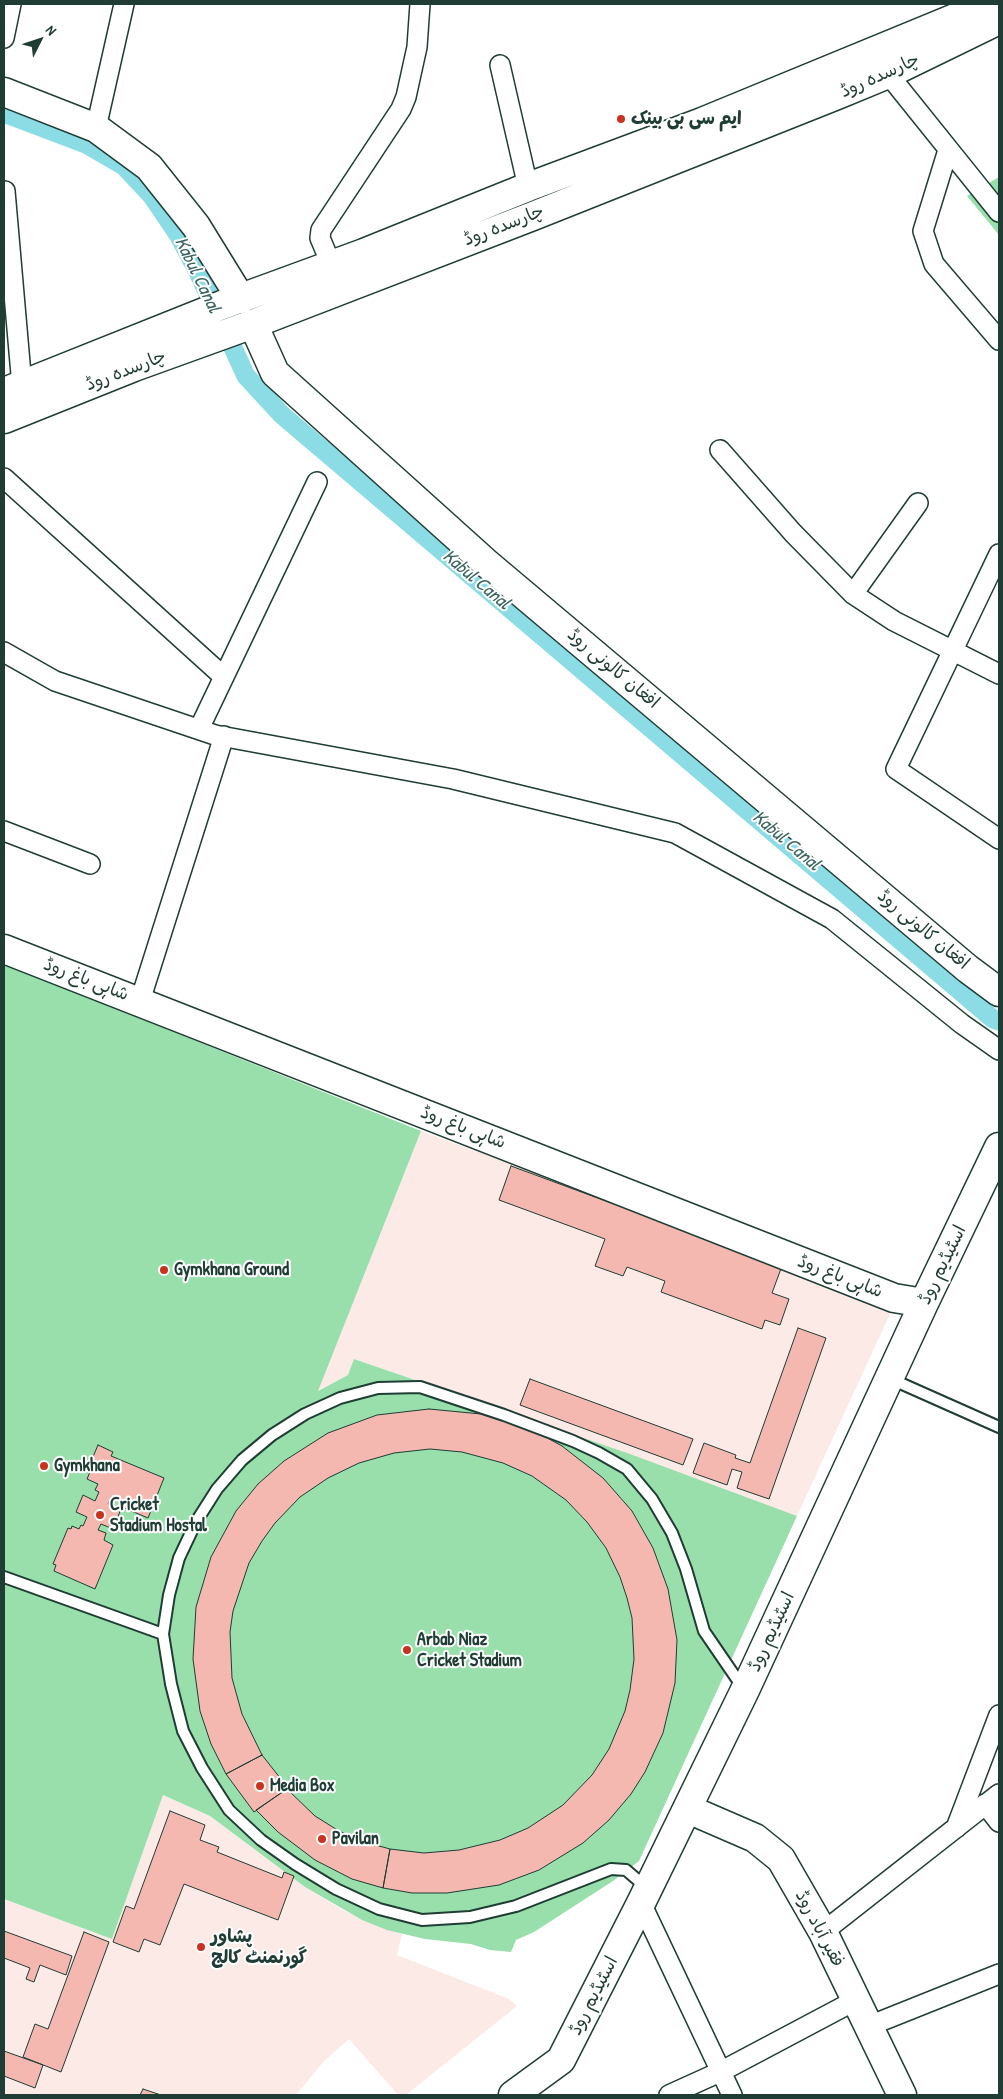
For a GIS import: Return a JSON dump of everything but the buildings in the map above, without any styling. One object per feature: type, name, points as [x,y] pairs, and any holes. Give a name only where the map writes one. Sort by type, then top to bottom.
[{"type":"main road","name":"چارسدہ روڈ","points":[[13,389],[218,314],[245,327],[542,212],[882,62],[989,4]]},
{"type":"main road","name":"چارسدہ روڈ","points":[[4,419],[218,314],[331,264],[364,253],[528,187],[702,122],[882,62],[999,20]]},
{"type":"main road","points":[[4,92],[96,128],[149,167],[196,226],[218,314]]},
{"type":"main road","name":"افغان کالونی روڈ","points":[[245,327],[275,373],[485,562],[968,969],[999,992]]},
{"type":"main road","name":"شاہی باغ روڈ","points":[[4,948],[894,1298],[924,1303]]},
{"type":"main road","name":"اسٹیڈیم روڈ","points":[[513,2095],[561,2060],[688,1810],[924,1303],[999,1147]]},
{"type":"main road","name":"فقیر آباد روڈ","points":[[688,1810],[755,1838],[781,1859],[823,1932],[902,2095]]},
{"type":"street","points":[[4,38],[11,4]]},
{"type":"street","points":[[96,128],[124,4]]},
{"type":"street","points":[[331,264],[320,238],[322,230],[406,97],[418,38],[420,4]]},
{"type":"street","points":[[882,62],[948,150],[999,212]]},
{"type":"street","points":[[500,65],[528,187]]},
{"type":"street","points":[[948,150],[923,230],[934,264],[999,340]]},
{"type":"street","points":[[5,191],[13,389]]},
{"type":"street","points":[[720,450],[793,534],[853,594],[894,621],[999,674]]},
{"type":"street","points":[[4,478],[224,677]]},
{"type":"street","points":[[199,729],[317,482]]},
{"type":"street","points":[[853,594],[918,503]]},
{"type":"street","points":[[999,554],[896,769],[999,839]]},
{"type":"street","points":[[4,652],[54,681],[224,736],[453,779],[675,833],[832,919],[962,1024],[999,1050]]},
{"type":"street","points":[[140,1001],[224,736]]},
{"type":"street","points":[[4,831],[90,864]]},
{"type":"street","points":[[955,1829],[999,1715]]},
{"type":"street","points":[[823,1932],[992,1799],[999,1822]]},
{"type":"street","points":[[645,1896],[732,2095]]},
{"type":"street","points":[[869,2026],[999,1974]]},
{"type":"street","points":[[669,2095],[722,2071],[856,2000]]},
{"type":"lane","points":[[890,1379],[999,1427]]},
{"type":"lane","points":[[645,1896],[626,1870],[611,1869],[516,1906],[470,1917],[422,1920],[379,1909],[336,1889],[261,1840],[229,1810],[202,1768],[183,1731],[171,1684],[164,1634],[168,1595],[179,1558],[196,1522],[216,1489],[242,1460],[272,1435],[304,1414],[340,1398],[378,1388],[420,1387],[504,1415],[573,1441],[627,1468],[652,1499],[672,1533],[686,1569],[704,1631],[727,1668],[745,1690]]},
{"type":"lane","points":[[4,1577],[164,1634]]},
{"type":"shaded area","points":[[421,1131],[895,1303],[797,1516],[355,1359],[348,1375],[317,1391]]},
{"type":"shaded area","name":"پشاور گورنمنٹ کالج","points":[[163,1795],[210,1816],[305,1887],[341,1909],[362,1920],[402,1934],[397,1955],[509,1999],[517,2006],[406,2095],[398,2095],[349,2039],[323,2062],[296,2095],[4,2095],[4,1899],[112,1939]]},
{"type":"green space","points":[[999,177],[999,235],[967,196]]},
{"type":"green space","points":[[4,964],[421,1131],[318,1391],[348,1375],[354,1359],[630,1454],[797,1516],[639,1861],[613,1881],[534,1932],[516,1940],[511,1952],[490,1950],[471,1944],[425,1939],[387,1930],[362,1920],[305,1887],[210,1816],[163,1795],[112,1939],[4,1899]]},
{"type":"waterway","name":"Kabul Canal","points":[[4,113],[86,144],[124,166],[152,196],[179,236],[198,272],[246,376],[282,415],[993,1019],[999,1021]]},
{"type":"place","name":"ایم سی بی بینک","points":[[621,119]]},
{"type":"place","name":"Gymkhana Ground","points":[[164,1270]]},
{"type":"place","name":"Gymkhana","points":[[44,1466]]},
{"type":"place","name":"Cricket Stadium Hostal","points":[[100,1515]]},
{"type":"place","name":"Arbab Niaz Cricket Stadium","points":[[407,1650]]},
{"type":"place","name":"Media Box","points":[[260,1786]]},
{"type":"place","name":"Pavilan","points":[[322,1839]]},
{"type":"place","name":"پشاور گورنمنٹ کالج","points":[[201,1947]]}]
